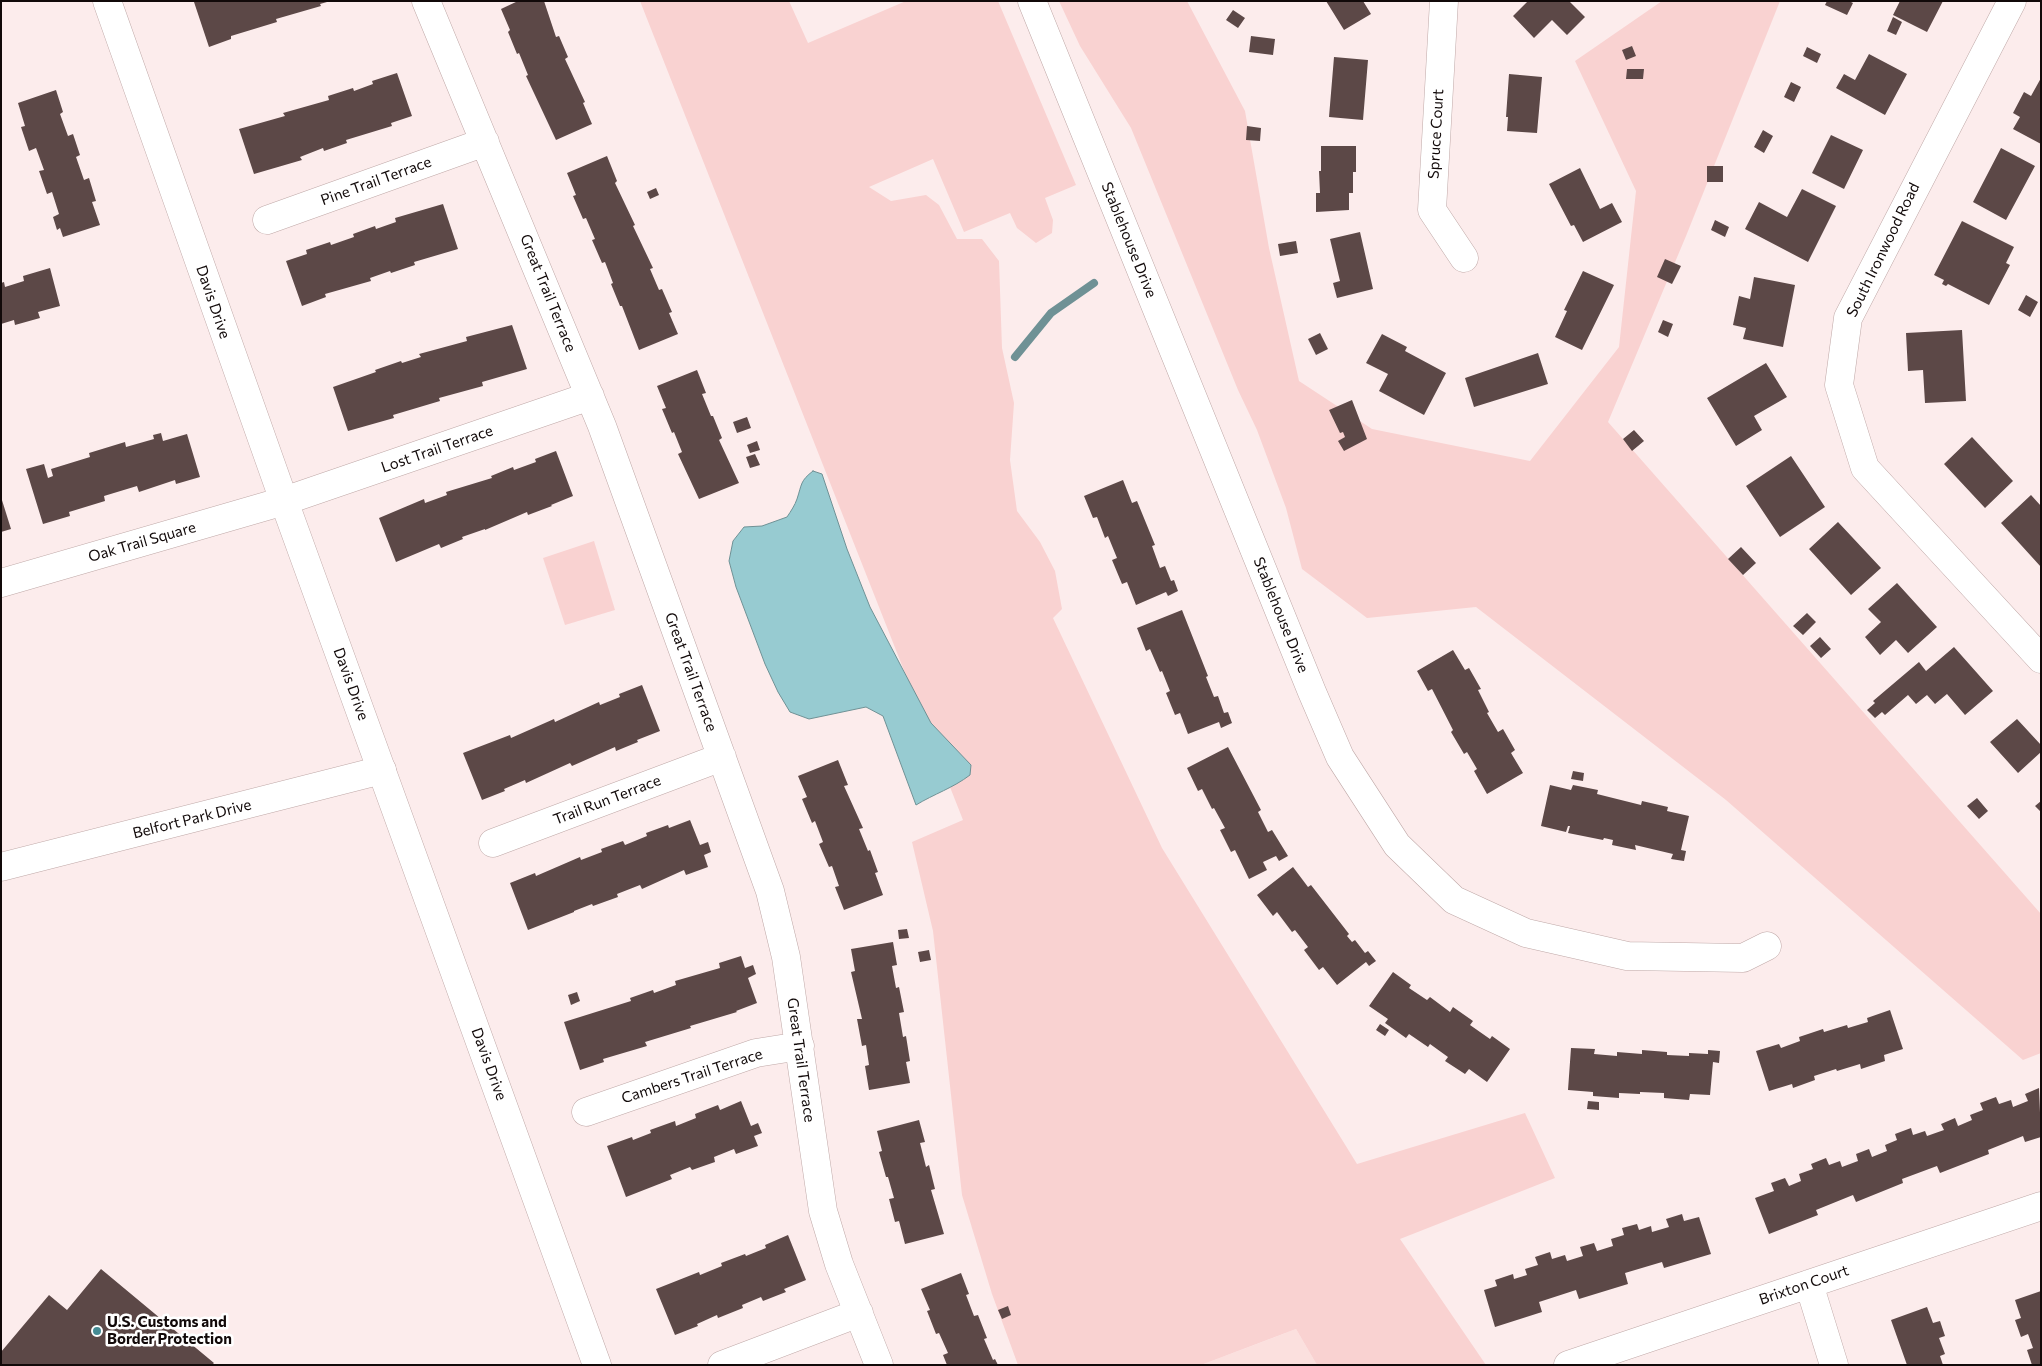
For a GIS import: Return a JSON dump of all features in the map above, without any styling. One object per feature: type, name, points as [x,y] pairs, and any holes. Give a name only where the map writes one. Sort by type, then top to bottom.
[{"type":"street","name":"Davis Drive","points":[[107,1],[284,502],[597,1365]]},
{"type":"street","name":"Great Trail Terrace","points":[[426,1],[590,396],[770,891],[786,957],[824,1211],[839,1264],[879,1365]]},
{"type":"street","name":"Stablehouse Drive","points":[[1032,1],[1336,749],[1397,845],[1454,900],[1526,933],[1627,956],[1743,958],[1767,946]]},
{"type":"street","name":"Spruce Court","points":[[1444,1],[1432,210],[1464,258]]},
{"type":"street","name":"South Ironwood Road","points":[[2012,1],[1848,318],[1840,385],[1865,468],[2041,658]]},
{"type":"street","name":"Pine Trail Terrace","points":[[267,220],[485,142]]},
{"type":"street","name":"Lost Trail Terrace","points":[[284,502],[590,396]]},
{"type":"street","name":"Oak Trail Square","points":[[1,583],[284,502]]},
{"type":"street","name":"Trail Run Terrace","points":[[493,843],[722,757]]},
{"type":"street","name":"Belfort Park Drive","points":[[1,867],[382,770]]},
{"type":"street","name":"Cambers Trail Terrace","points":[[586,1112],[756,1053],[800,1046]]},
{"type":"street","name":"Brixton Court","points":[[1568,1365],[2041,1206]]},
{"type":"street","points":[[1808,1284],[1834,1365]]},
{"type":"street","points":[[722,1365],[859,1313]]},
{"type":"shaded area","points":[[640,1],[789,1],[808,43],[906,1],[998,1],[1076,185],[1045,198],[1053,220],[1052,233],[1036,243],[1017,228],[1010,213],[964,232],[933,159],[869,187],[891,201],[926,195],[939,205],[957,239],[982,239],[999,261],[1002,348],[1014,403],[1010,460],[1017,511],[1040,542],[1055,571],[1062,609],[1053,618],[1162,848],[1357,1164],[1525,1113],[1555,1178],[1400,1239],[1486,1365],[1317,1365],[1296,1329],[1201,1365],[1018,1365],[992,1294],[962,1195],[933,931],[912,842],[963,820]]},
{"type":"shaded area","points":[[1059,1],[1187,1],[1245,111],[1269,248],[1299,381],[1372,429],[1530,461],[1619,347],[1636,191],[1575,61],[1662,1],[1780,1],[1686,236],[1608,422],[2041,914],[2041,1053],[2023,1060],[1726,800],[1476,607],[1367,618],[1302,569],[1286,508],[1257,430],[1238,390],[1131,128],[1080,46]]},
{"type":"shaded area","points":[[594,541],[615,610],[565,625],[543,558]]},
{"type":"shaded area","points":[[1296,1329],[1317,1365],[1201,1365],[1270,1339]]},
{"type":"water","points":[[813,471],[822,474],[847,549],[870,607],[931,723],[971,765],[970,775],[957,784],[916,805],[883,716],[866,707],[809,719],[790,712],[765,664],[736,587],[729,561],[733,541],[744,527],[762,526],[787,517],[804,480]]},
{"type":"building","points":[[518,1],[544,1],[556,37],[559,36],[568,57],[565,59],[585,102],[583,103],[592,124],[556,140],[526,76],[528,75],[508,32],[510,30],[501,9]]},
{"type":"building","points":[[1326,1],[1363,1],[1371,14],[1344,30]]},
{"type":"building","points":[[1528,1],[1569,1],[1585,17],[1567,35],[1552,20],[1534,38],[1513,16]]},
{"type":"building","points":[[1827,1],[1849,1],[1853,3],[1847,15],[1825,5]]},
{"type":"building","points":[[1900,1],[1943,1],[1927,32],[1893,15]]},
{"type":"building","points":[[194,2],[327,2],[320,4],[321,6],[276,19],[277,22],[231,36],[231,39],[209,47]]},
{"type":"building","points":[[1233,10],[1245,18],[1238,28],[1226,20]]},
{"type":"building","points":[[1893,17],[1902,22],[1896,35],[1887,31]]},
{"type":"building","points":[[1251,36],[1275,39],[1273,55],[1249,52]]},
{"type":"building","points":[[1632,46],[1636,56],[1626,60],[1622,50]]},
{"type":"building","points":[[1807,47],[1821,54],[1817,63],[1803,56]]},
{"type":"building","points":[[1869,54],[1907,74],[1885,115],[1836,88],[1844,74],[1855,80]]},
{"type":"building","points":[[1334,57],[1368,60],[1363,120],[1329,117]]},
{"type":"building","points":[[1627,69],[1644,69],[1643,79],[1626,79]]},
{"type":"building","points":[[397,73],[412,116],[391,123],[392,126],[346,140],[347,143],[324,151],[323,148],[300,157],[302,160],[254,174],[239,129],[285,116],[283,113],[329,100],[328,96],[353,88],[354,91],[373,84],[372,81]]},
{"type":"building","points":[[1509,74],[1542,77],[1537,133],[1507,131]]},
{"type":"building","points":[[2041,78],[2041,144],[2013,129],[2020,117],[2013,113],[2024,92],[2031,96]]},
{"type":"building","points":[[1791,82],[1801,87],[1794,102],[1784,97]]},
{"type":"building","points":[[56,90],[63,112],[60,114],[68,136],[73,134],[80,155],[76,157],[84,180],[89,178],[96,201],[92,202],[100,225],[63,237],[60,228],[57,230],[53,217],[59,214],[52,192],[47,194],[39,171],[44,170],[36,148],[29,151],[21,127],[25,126],[18,103]]},
{"type":"building","points":[[1247,126],[1261,128],[1260,141],[1246,140]]},
{"type":"building","points":[[1763,130],[1773,136],[1764,153],[1754,147]]},
{"type":"building","points":[[1831,135],[1863,150],[1844,189],[1812,173]]},
{"type":"building","points":[[1321,146],[1356,146],[1356,172],[1353,172],[1353,193],[1349,193],[1349,210],[1316,212],[1316,193],[1320,193]]},
{"type":"building","points":[[2001,148],[2035,166],[2006,220],[1973,202]]},
{"type":"building","points":[[607,156],[617,181],[615,183],[653,268],[650,269],[659,290],[662,289],[672,312],[669,313],[678,334],[639,350],[622,306],[620,306],[611,284],[613,283],[605,262],[602,263],[592,240],[595,239],[586,218],[583,219],[573,196],[576,195],[567,173]]},
{"type":"building","points":[[1707,166],[1723,166],[1723,182],[1707,182]]},
{"type":"building","points":[[1580,168],[1600,209],[1612,203],[1622,222],[1583,242],[1574,225],[1571,226],[1549,184]]},
{"type":"building","points":[[656,188],[659,195],[650,199],[647,192]]},
{"type":"building","points":[[1802,189],[1836,206],[1808,262],[1745,229],[1759,202],[1787,217]]},
{"type":"building","points":[[443,204],[458,249],[414,262],[415,265],[391,273],[390,271],[370,278],[371,281],[325,294],[326,297],[302,306],[286,261],[307,254],[306,250],[330,242],[331,245],[354,237],[353,234],[375,226],[376,229],[396,222],[395,218]]},
{"type":"building","points":[[1715,220],[1729,227],[1725,237],[1711,230]]},
{"type":"building","points":[[1962,221],[2014,247],[2006,263],[2010,265],[1989,305],[1948,284],[1946,286],[1942,284],[1944,280],[1934,275]]},
{"type":"building","points":[[1360,232],[1373,289],[1337,298],[1333,283],[1340,281],[1330,239]]},
{"type":"building","points":[[1296,241],[1298,253],[1280,256],[1278,244]]},
{"type":"building","points":[[1665,259],[1681,266],[1672,284],[1657,277]]},
{"type":"building","points":[[50,268],[60,306],[38,312],[40,318],[15,325],[14,320],[1,324],[1,283],[4,282],[5,287],[24,281],[23,276]]},
{"type":"building","points":[[1583,271],[1614,285],[1582,350],[1555,337],[1567,311],[1564,310]]},
{"type":"building","points":[[1754,277],[1795,285],[1783,347],[1743,339],[1746,328],[1733,325],[1739,296],[1750,299]]},
{"type":"building","points":[[2026,295],[2038,302],[2030,317],[2018,310]]},
{"type":"building","points":[[1663,320],[1673,324],[1668,337],[1658,332]]},
{"type":"building","points":[[512,325],[527,369],[482,382],[483,386],[439,398],[440,401],[393,415],[394,418],[348,431],[333,387],[401,361],[402,363],[421,357],[419,354],[467,341],[466,337]]},
{"type":"building","points":[[1962,330],[1966,401],[1925,403],[1923,370],[1908,371],[1906,333]]},
{"type":"building","points":[[1320,333],[1328,349],[1316,355],[1308,339]]},
{"type":"building","points":[[1382,334],[1407,347],[1405,351],[1446,373],[1424,415],[1379,391],[1388,374],[1366,363]]},
{"type":"building","points":[[1538,353],[1548,384],[1474,407],[1465,378]]},
{"type":"building","points":[[1766,363],[1787,397],[1754,416],[1762,430],[1736,446],[1707,398]]},
{"type":"building","points":[[697,370],[706,393],[702,394],[722,438],[719,440],[739,483],[699,499],[678,454],[682,452],[662,409],[666,408],[657,386]]},
{"type":"building","points":[[1352,400],[1367,439],[1344,451],[1338,441],[1345,437],[1343,432],[1340,433],[1329,410]]},
{"type":"building","points":[[747,417],[751,428],[737,433],[733,422]]},
{"type":"building","points":[[1634,430],[1644,441],[1632,451],[1623,439]]},
{"type":"building","points":[[161,433],[163,441],[187,434],[200,477],[176,484],[175,480],[139,492],[137,486],[104,496],[105,501],[69,512],[70,516],[43,524],[26,469],[44,464],[48,478],[53,476],[51,469],[90,457],[89,453],[125,442],[126,447],[154,439],[153,435]]},
{"type":"building","points":[[1972,437],[2013,481],[1985,508],[1944,464]]},
{"type":"building","points":[[757,441],[760,450],[750,453],[747,445]]},
{"type":"building","points":[[556,451],[573,496],[528,515],[527,512],[485,530],[462,537],[463,539],[441,548],[439,544],[396,562],[379,518],[424,499],[425,503],[447,495],[446,492],[492,478],[491,476],[513,467],[514,470],[536,462],[535,459]]},
{"type":"building","points":[[755,454],[760,465],[750,468],[746,457]]},
{"type":"building","points":[[1791,456],[1825,507],[1780,537],[1746,486]]},
{"type":"building","points":[[1123,480],[1132,503],[1137,501],[1155,545],[1152,546],[1160,568],[1165,566],[1171,581],[1174,580],[1178,591],[1168,596],[1166,592],[1136,605],[1127,582],[1122,584],[1112,560],[1117,558],[1108,536],[1105,538],[1097,517],[1093,518],[1084,496]]},
{"type":"building","points":[[2031,495],[2041,506],[2041,567],[2001,523]]},
{"type":"building","points":[[1,497],[11,529],[1,532]]},
{"type":"building","points":[[1838,522],[1881,568],[1851,595],[1809,549]]},
{"type":"building","points":[[1741,547],[1756,563],[1743,575],[1728,559]]},
{"type":"building","points":[[1897,583],[1937,627],[1908,653],[1896,640],[1880,655],[1865,637],[1881,622],[1868,609]]},
{"type":"building","points":[[1182,610],[1208,676],[1206,677],[1214,697],[1218,696],[1224,713],[1228,712],[1232,723],[1221,728],[1219,722],[1188,734],[1180,713],[1175,715],[1166,693],[1170,691],[1162,671],[1160,672],[1150,649],[1146,651],[1137,628]]},
{"type":"building","points":[[1807,613],[1816,622],[1803,635],[1793,626]]},
{"type":"building","points":[[1820,637],[1831,649],[1821,658],[1810,646]]},
{"type":"building","points":[[1954,647],[1993,691],[1965,715],[1947,694],[1935,704],[1927,695],[1916,704],[1908,695],[1885,715],[1882,712],[1875,718],[1867,710],[1875,703],[1873,701],[1919,662],[1926,671]]},
{"type":"building","points":[[1453,650],[1465,670],[1469,668],[1481,689],[1478,690],[1489,712],[1487,713],[1498,732],[1503,729],[1515,750],[1511,753],[1523,773],[1487,794],[1474,771],[1477,769],[1467,752],[1464,754],[1451,732],[1453,730],[1432,689],[1428,691],[1417,671]]},
{"type":"building","points":[[642,685],[660,731],[616,751],[615,747],[572,766],[570,763],[526,783],[525,780],[504,789],[505,791],[482,800],[463,753],[510,735],[511,738],[554,719],[555,722],[599,702],[600,705],[620,697],[619,694]]},
{"type":"building","points":[[2017,719],[2041,745],[2041,752],[2018,773],[1990,742]]},
{"type":"building","points":[[1228,747],[1261,810],[1258,812],[1268,832],[1272,830],[1288,856],[1279,861],[1276,856],[1263,862],[1267,870],[1249,879],[1235,850],[1231,852],[1220,830],[1225,828],[1214,808],[1212,809],[1202,789],[1198,791],[1187,768]]},
{"type":"building","points":[[838,760],[848,785],[844,786],[863,828],[859,829],[868,851],[870,850],[878,872],[875,873],[883,895],[844,910],[835,887],[839,886],[832,866],[829,867],[819,844],[823,842],[815,821],[812,823],[802,799],[807,797],[798,776]]},
{"type":"building","points":[[1573,771],[1584,773],[1583,781],[1571,779]]},
{"type":"building","points":[[1550,785],[1571,790],[1573,785],[1598,790],[1597,794],[1641,805],[1642,801],[1668,807],[1667,811],[1689,816],[1681,850],[1686,851],[1684,861],[1671,859],[1673,854],[1635,845],[1636,850],[1612,845],[1613,840],[1604,838],[1603,840],[1568,833],[1570,826],[1568,826],[1566,832],[1541,826]]},
{"type":"building","points":[[1977,798],[1988,811],[1979,819],[1967,806]]},
{"type":"building","points":[[2041,801],[2041,812],[2035,806]]},
{"type":"building","points":[[690,820],[700,845],[708,842],[711,852],[704,855],[708,867],[686,875],[684,870],[642,889],[640,885],[617,894],[618,897],[593,906],[592,904],[528,930],[510,883],[535,873],[536,876],[580,857],[581,860],[602,852],[601,849],[623,841],[625,845],[647,836],[646,833],[668,825],[669,828]]},
{"type":"building","points":[[1293,867],[1308,887],[1311,885],[1349,934],[1347,936],[1352,942],[1355,940],[1365,953],[1368,951],[1376,961],[1369,966],[1366,962],[1337,985],[1323,967],[1319,970],[1304,950],[1308,947],[1295,930],[1292,932],[1277,912],[1273,916],[1257,895]]},
{"type":"building","points":[[907,929],[909,938],[899,939],[898,930]]},
{"type":"building","points":[[893,942],[897,965],[892,966],[896,988],[899,987],[904,1012],[899,1013],[903,1037],[906,1036],[910,1061],[906,1062],[910,1083],[869,1090],[865,1066],[869,1065],[866,1045],[862,1046],[857,1019],[862,1019],[851,972],[855,971],[851,949]]},
{"type":"building","points":[[929,950],[931,960],[920,962],[918,952]]},
{"type":"building","points":[[741,956],[745,968],[753,965],[756,974],[748,978],[757,1003],[737,1012],[645,1042],[647,1046],[603,1059],[604,1062],[580,1070],[564,1022],[631,1001],[630,998],[653,990],[654,993],[676,985],[675,981],[720,968],[719,963]]},
{"type":"building","points":[[1393,972],[1411,985],[1409,988],[1427,1000],[1430,997],[1450,1012],[1453,1007],[1473,1021],[1470,1025],[1490,1039],[1492,1036],[1510,1049],[1487,1082],[1469,1069],[1465,1074],[1445,1061],[1448,1057],[1430,1044],[1428,1047],[1409,1034],[1406,1038],[1385,1023],[1388,1019],[1369,1006]]},
{"type":"building","points":[[577,992],[580,1001],[571,1005],[568,995]]},
{"type":"building","points":[[1890,1010],[1903,1049],[1884,1055],[1885,1061],[1861,1069],[1860,1064],[1837,1071],[1836,1069],[1814,1076],[1815,1080],[1793,1088],[1792,1084],[1769,1091],[1756,1051],[1779,1044],[1781,1048],[1800,1041],[1799,1037],[1823,1029],[1824,1032],[1847,1025],[1848,1028],[1868,1022],[1867,1018]]},
{"type":"building","points":[[1380,1024],[1389,1030],[1385,1036],[1376,1030]]},
{"type":"building","points":[[1571,1048],[1595,1049],[1594,1054],[1617,1056],[1617,1052],[1642,1054],[1642,1050],[1667,1052],[1667,1055],[1689,1056],[1689,1053],[1708,1054],[1708,1050],[1720,1051],[1719,1063],[1713,1062],[1710,1095],[1690,1094],[1689,1100],[1664,1098],[1664,1093],[1619,1093],[1619,1098],[1593,1096],[1593,1092],[1568,1090]]},
{"type":"building","points":[[2039,1088],[2041,1137],[2025,1142],[2023,1136],[1988,1150],[1989,1154],[1940,1173],[1937,1166],[1902,1179],[1903,1183],[1856,1202],[1853,1195],[1816,1210],[1818,1215],[1769,1234],[1755,1198],[1774,1191],[1771,1183],[1785,1178],[1789,1186],[1801,1181],[1799,1174],[1813,1169],[1811,1164],[1826,1158],[1829,1165],[1840,1161],[1842,1167],[1858,1161],[1856,1154],[1869,1149],[1872,1157],[1887,1151],[1885,1145],[1897,1140],[1895,1134],[1911,1128],[1913,1135],[1925,1131],[1927,1136],[1944,1130],[1941,1124],[1955,1118],[1958,1126],[1972,1120],[1970,1115],[1983,1110],[1980,1103],[1996,1097],[1999,1104],[2011,1100],[2013,1107],[2028,1101],[2025,1094]]},
{"type":"building","points":[[741,1101],[751,1126],[758,1123],[762,1133],[754,1136],[758,1146],[736,1154],[734,1149],[714,1157],[715,1162],[692,1170],[690,1167],[670,1175],[672,1179],[626,1197],[607,1146],[632,1137],[633,1140],[651,1133],[650,1130],[675,1121],[676,1126],[696,1118],[695,1114],[718,1105],[720,1110]]},
{"type":"building","points":[[1588,1101],[1599,1102],[1599,1110],[1587,1109]]},
{"type":"building","points":[[919,1120],[925,1142],[920,1143],[926,1167],[929,1165],[935,1189],[931,1190],[944,1234],[905,1244],[899,1221],[895,1222],[889,1199],[894,1198],[879,1152],[882,1151],[877,1131]]},
{"type":"building","points":[[1682,1214],[1684,1221],[1699,1217],[1711,1254],[1664,1268],[1662,1262],[1625,1273],[1628,1284],[1579,1299],[1576,1290],[1539,1302],[1542,1312],[1495,1327],[1484,1290],[1497,1286],[1495,1280],[1513,1274],[1514,1279],[1527,1275],[1525,1269],[1538,1265],[1535,1257],[1550,1252],[1552,1259],[1565,1255],[1567,1261],[1583,1256],[1580,1247],[1594,1243],[1597,1251],[1613,1246],[1611,1239],[1624,1235],[1622,1228],[1637,1224],[1639,1230],[1651,1226],[1652,1232],[1669,1227],[1666,1219]]},
{"type":"building","points":[[788,1235],[806,1280],[784,1289],[786,1292],[763,1301],[761,1297],[742,1305],[743,1308],[718,1318],[717,1315],[697,1324],[698,1326],[675,1335],[656,1289],[699,1272],[700,1275],[722,1266],[721,1263],[766,1248],[765,1245]]},
{"type":"building","name":"U.S. Customs and Border Protection","points":[[101,1269],[214,1363],[212,1365],[1,1365],[1,1352],[49,1295],[67,1310]]},
{"type":"building","points":[[961,1273],[969,1294],[966,1295],[974,1316],[978,1315],[987,1338],[984,1339],[993,1360],[995,1359],[998,1365],[947,1365],[943,1355],[948,1353],[939,1333],[936,1334],[927,1311],[930,1310],[921,1289]]},
{"type":"building","points":[[2041,1291],[2041,1365],[2032,1365],[2027,1350],[2033,1348],[2028,1334],[2021,1337],[2015,1320],[2021,1318],[2015,1300]]},
{"type":"building","points":[[1008,1306],[1011,1315],[1002,1319],[998,1310]]},
{"type":"building","points":[[1927,1307],[1933,1323],[1940,1321],[1945,1336],[1939,1338],[1945,1354],[1940,1356],[1943,1365],[1907,1365],[1891,1320]]},
{"type":"waterway","points":[[1015,357],[1051,313],[1094,283]]},
{"type":"place","name":"U.S. Customs and Border Protection","points":[[97,1331]]}]
